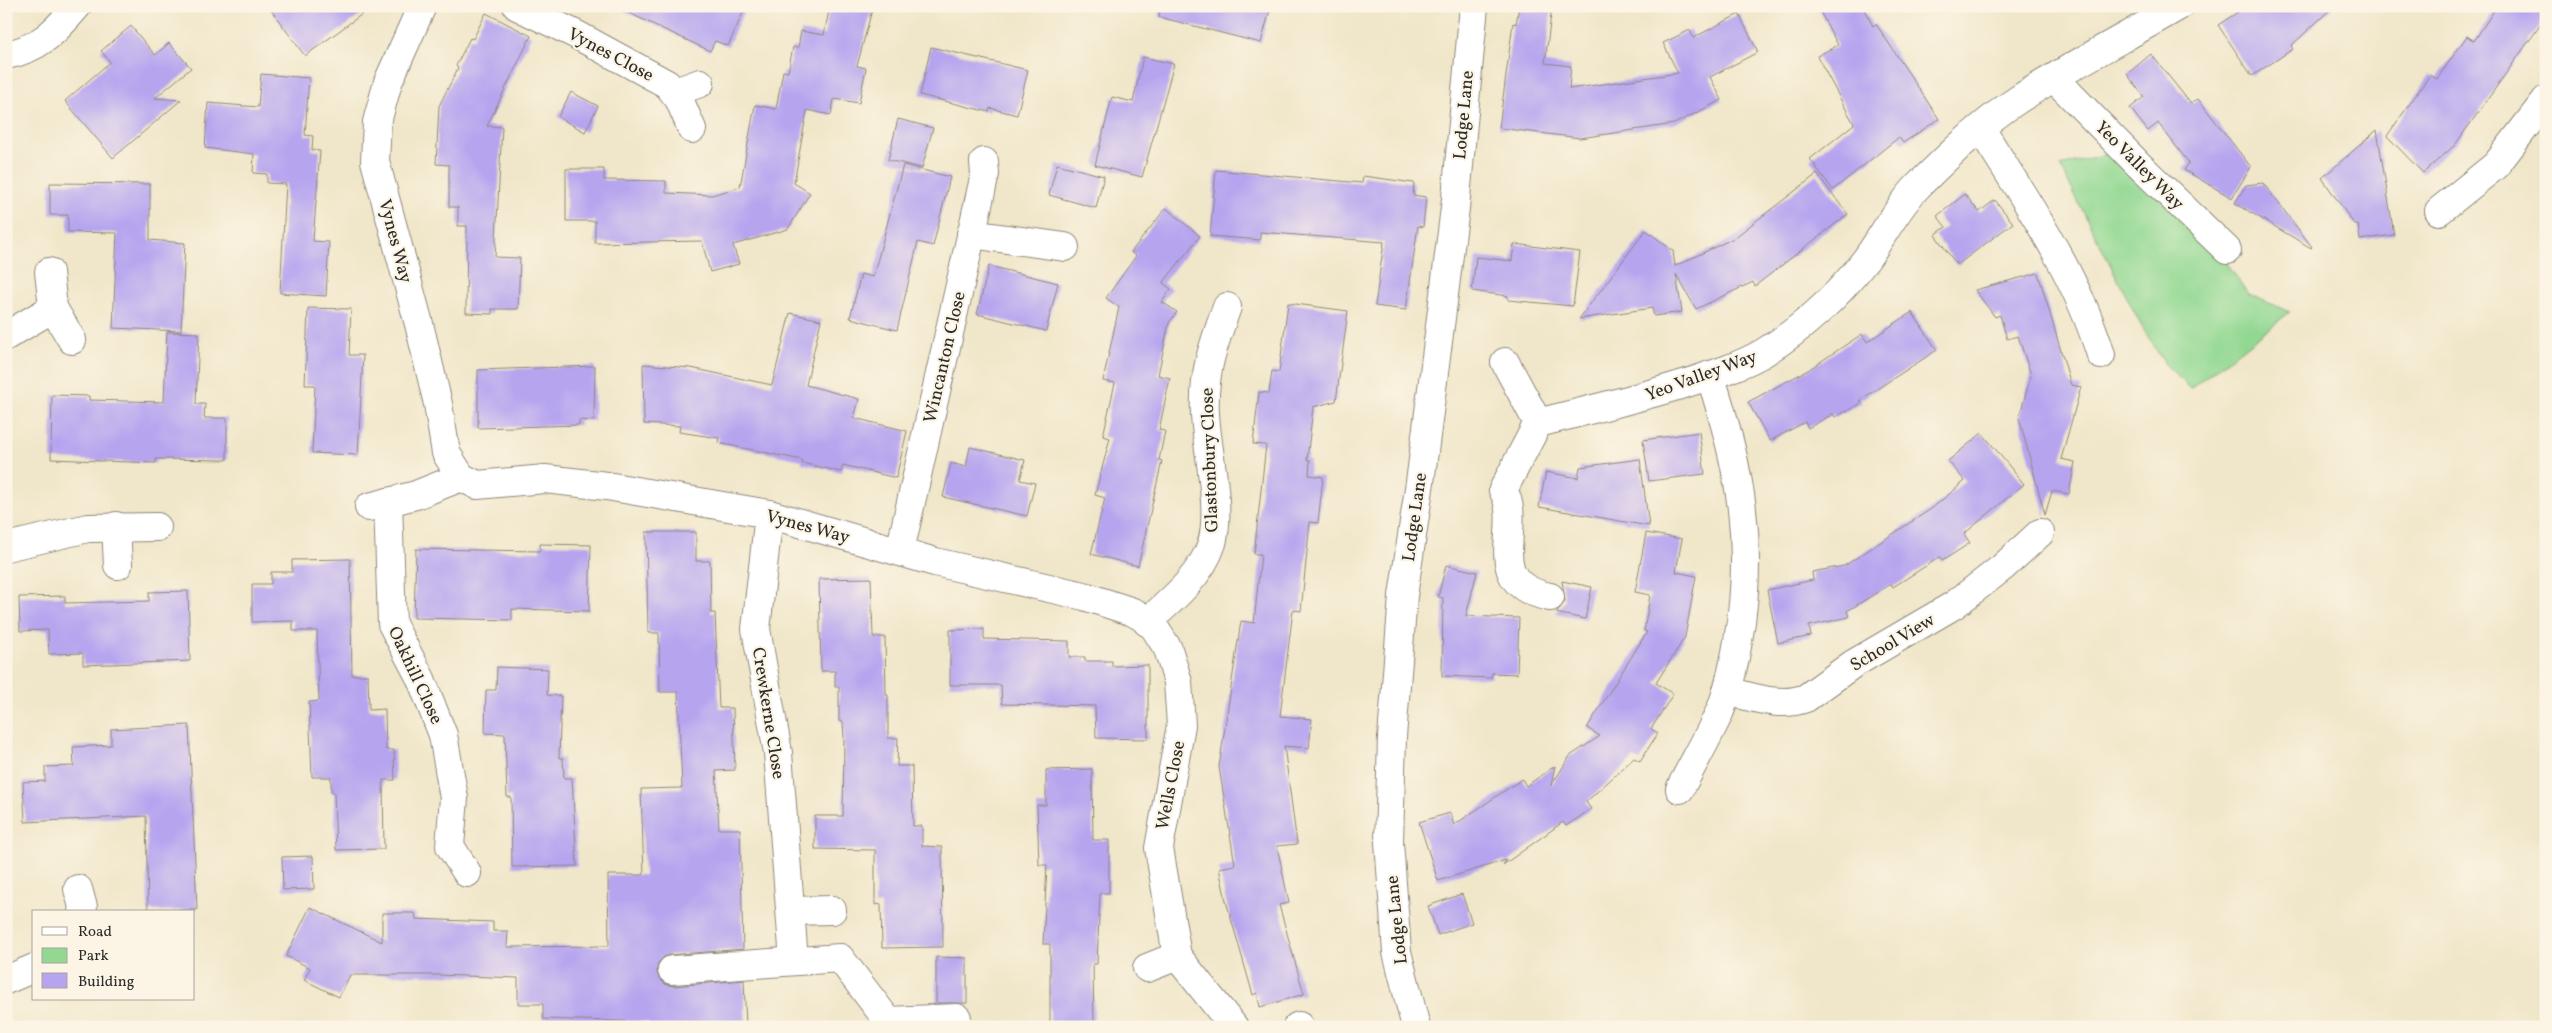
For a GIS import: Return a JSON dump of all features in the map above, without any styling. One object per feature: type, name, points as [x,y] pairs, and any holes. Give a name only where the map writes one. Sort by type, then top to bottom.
[{"type":"street","points":[[6,55],[25,50],[46,40],[77,6]]},
{"type":"street","name":"Vynes Way","points":[[422,6],[388,82],[377,122],[374,152],[376,170],[419,324],[438,404],[444,443],[452,465],[461,477],[477,485],[545,479],[607,486],[768,514],[935,562],[1084,596],[1133,612],[1147,622]]},
{"type":"street","name":"Vynes Close","points":[[517,6],[577,35],[667,84],[687,88],[692,129]]},
{"type":"street","name":"Lodge Lane","points":[[1416,1027],[1396,952],[1389,842],[1392,737],[1403,596],[1421,475],[1454,208],[1474,6]]},
{"type":"street","name":"Yeo Valley Way","points":[[1538,423],[1641,397],[1736,366],[1762,353],[1815,314],[1863,262],[1904,203],[1917,188],[1981,129],[2017,100],[2179,6]]},
{"type":"street","name":"Yeo Valley Way","points":[[2054,78],[2138,164],[2227,250]]},
{"type":"street","points":[[2439,211],[2496,165],[2546,100]]},
{"type":"street","points":[[1981,129],[2058,257],[2090,319],[2101,355]]},
{"type":"street","name":"Wincanton Close","points":[[900,552],[985,174],[984,162]]},
{"type":"street","points":[[971,234],[1065,248]]},
{"type":"street","points":[[49,272],[53,308],[72,340]]},
{"type":"street","name":"Glastonbury Close","points":[[1147,622],[1194,575],[1212,543],[1214,512],[1205,414],[1205,394],[1208,359],[1227,307]]},
{"type":"street","points":[[6,336],[53,308]]},
{"type":"street","points":[[1505,362],[1538,423],[1503,490],[1509,500],[1507,554],[1511,570],[1522,585],[1532,593],[1550,597]]},
{"type":"street","points":[[1680,789],[1709,733],[1727,691],[1743,612],[1745,537],[1735,457],[1710,375]]},
{"type":"street","name":"Oakhill Close","points":[[461,477],[416,495],[379,505],[392,624],[428,694],[443,735],[454,798],[440,849],[467,873]]},
{"type":"street","name":"Crewkerne Close","points":[[768,514],[756,629],[778,754],[794,960]]},
{"type":"street","points":[[116,526],[118,565]]},
{"type":"street","points":[[6,548],[66,532],[116,526],[157,527]]},
{"type":"street","name":"School View","points":[[1727,691],[1769,701],[1798,701],[1815,692],[1853,664],[1954,605],[2003,567],[2040,533]]},
{"type":"street","name":"Wells Close","points":[[1147,622],[1158,632],[1168,649],[1178,682],[1182,708],[1178,743],[1159,848],[1177,956],[1234,1027]]},
{"type":"street","points":[[791,911],[832,910]]},
{"type":"street","points":[[1146,968],[1177,956]]},
{"type":"street","points":[[672,970],[840,958],[888,1021],[957,1018]]},
{"type":"street","points":[[6,980],[32,969]]},
{"type":"green space","points":[[2110,153],[2225,260],[2248,294],[2290,312],[2190,389],[2165,364],[2142,327],[2060,166]]},
{"type":"building","points":[[268,6],[373,6],[305,56]]},
{"type":"building","points":[[614,6],[746,6],[728,46],[715,41],[710,51]]},
{"type":"building","points":[[830,6],[873,6],[857,66],[866,68],[859,103],[834,99],[831,115],[807,110],[794,183],[810,193],[788,229],[733,245],[739,264],[710,272],[702,241],[595,243],[595,221],[566,221],[566,169],[604,169],[604,180],[666,181],[666,193],[712,195],[740,187],[755,105],[776,109],[783,71],[788,72],[793,47],[798,48],[801,31],[824,35]]},
{"type":"building","points":[[1160,6],[1271,6],[1261,43],[1159,17]]},
{"type":"building","points":[[1519,6],[1552,6],[1545,63],[1571,66],[1569,89],[1678,73],[1663,43],[1690,30],[1693,38],[1739,14],[1758,52],[1710,77],[1722,100],[1674,124],[1580,138],[1499,128],[1513,23],[1516,24]]},
{"type":"building","points":[[1817,6],[1862,6],[1873,26],[1876,24],[1939,119],[1903,143],[1899,137],[1833,190],[1810,159],[1854,124],[1817,56],[1838,45]]},
{"type":"building","points":[[2247,6],[2334,6],[2291,46],[2293,49],[2252,76],[2218,25]]},
{"type":"building","points":[[2497,6],[2546,6],[2546,17],[2455,145],[2423,173],[2387,136],[2430,75],[2437,79],[2467,36],[2474,41]]},
{"type":"building","points":[[486,13],[531,36],[487,126],[502,127],[495,257],[520,258],[518,309],[492,309],[492,314],[466,313],[467,226],[458,226],[458,207],[449,207],[449,165],[436,164],[439,106],[458,68],[456,66],[470,38],[473,39]]},
{"type":"building","points":[[131,26],[155,55],[169,43],[191,68],[155,98],[181,100],[113,158],[65,101],[110,62],[101,51]]},
{"type":"building","points":[[931,47],[1028,70],[1017,115],[990,108],[989,112],[920,95]]},
{"type":"building","points":[[2151,54],[2191,104],[2198,99],[2251,167],[2232,198],[2184,170],[2189,163],[2158,123],[2148,131],[2130,108],[2144,97],[2127,74]]},
{"type":"building","points":[[1143,57],[1174,64],[1142,177],[1095,165],[1112,97],[1133,102]]},
{"type":"building","points":[[261,74],[309,78],[305,135],[313,136],[312,150],[320,151],[313,241],[329,242],[326,296],[280,293],[286,184],[267,183],[267,174],[253,173],[254,154],[205,148],[208,103],[258,107]]},
{"type":"building","points":[[571,92],[598,106],[585,132],[558,117]]},
{"type":"building","points":[[898,119],[933,128],[922,168],[888,160]]},
{"type":"building","points":[[2377,130],[2394,235],[2360,240],[2358,224],[2354,224],[2322,178]]},
{"type":"building","points":[[1057,164],[1104,176],[1096,208],[1049,195]]},
{"type":"building","points":[[903,165],[950,177],[933,246],[918,242],[897,330],[850,318],[861,274],[873,277]]},
{"type":"building","points":[[1216,170],[1362,183],[1363,176],[1414,183],[1413,195],[1426,197],[1423,227],[1418,226],[1406,310],[1375,306],[1384,242],[1260,232],[1260,240],[1210,236]]},
{"type":"building","points":[[1817,174],[1848,214],[1755,286],[1753,282],[1696,309],[1676,274],[1682,312],[1654,316],[1652,308],[1579,319],[1646,230],[1673,251],[1675,266],[1734,238]]},
{"type":"building","points":[[50,183],[150,184],[150,240],[185,243],[181,331],[113,328],[117,233],[68,232],[68,215],[50,215]]},
{"type":"building","points":[[2263,183],[2311,248],[2235,203],[2246,185]]},
{"type":"building","points":[[1965,194],[1979,212],[1995,200],[2013,223],[1957,265],[1935,235],[1946,227],[1937,216]]},
{"type":"building","points":[[1166,208],[1200,236],[1163,283],[1171,289],[1162,302],[1177,312],[1169,323],[1158,375],[1170,378],[1159,430],[1165,431],[1159,460],[1162,461],[1138,566],[1091,554],[1105,498],[1095,495],[1110,438],[1103,436],[1115,383],[1103,381],[1119,307],[1106,298],[1136,256],[1131,252]]},
{"type":"building","points":[[1514,244],[1580,252],[1573,306],[1508,300],[1508,296],[1472,291],[1476,257],[1512,261]]},
{"type":"building","points":[[989,266],[1058,283],[1046,331],[977,314]]},
{"type":"building","points":[[2038,273],[2071,385],[2081,387],[2061,459],[2075,462],[2069,494],[2052,491],[2045,515],[2019,418],[2031,375],[2018,336],[2007,339],[2000,315],[1995,317],[1975,290]]},
{"type":"building","points":[[1288,303],[1348,311],[1336,401],[1313,407],[1307,460],[1310,460],[1309,475],[1323,477],[1318,523],[1310,522],[1301,611],[1293,610],[1280,716],[1312,719],[1309,748],[1284,746],[1297,844],[1277,846],[1289,903],[1279,905],[1304,994],[1260,1007],[1257,993],[1253,995],[1226,901],[1219,868],[1235,865],[1219,767],[1241,621],[1254,623],[1261,554],[1254,554],[1266,445],[1253,444],[1259,392],[1269,393],[1272,371],[1279,372]]},
{"type":"building","points":[[308,308],[351,309],[349,355],[363,355],[358,455],[312,453],[315,385],[305,385]]},
{"type":"building","points":[[1912,312],[1937,350],[1860,400],[1862,403],[1835,417],[1833,414],[1808,428],[1805,422],[1770,441],[1748,402],[1808,370],[1862,334],[1867,342]]},
{"type":"building","points":[[790,313],[821,320],[806,385],[859,399],[854,418],[907,431],[896,478],[843,465],[841,472],[802,463],[802,460],[718,443],[719,438],[679,432],[680,426],[644,424],[643,364],[691,368],[772,385]]},
{"type":"building","points":[[167,332],[199,333],[196,404],[205,404],[204,418],[227,418],[227,460],[156,459],[156,463],[51,459],[52,395],[89,396],[89,400],[164,402]]},
{"type":"building","points":[[595,366],[594,421],[579,420],[579,425],[478,428],[478,370]]},
{"type":"building","points":[[1699,432],[1705,474],[1649,481],[1643,440]]},
{"type":"building","points":[[1982,433],[2024,484],[1964,534],[1970,543],[1942,561],[1940,557],[1893,587],[1891,584],[1847,611],[1849,617],[1809,626],[1811,636],[1778,643],[1767,590],[1813,580],[1812,572],[1844,566],[1931,509],[1965,481],[1948,461]]},
{"type":"building","points":[[970,447],[1025,460],[1020,480],[1035,483],[1027,516],[943,497],[951,463],[966,467]]},
{"type":"building","points":[[1640,459],[1649,526],[1539,507],[1546,472],[1578,478],[1580,467]]},
{"type":"building","points":[[646,532],[696,532],[696,561],[710,561],[711,613],[715,613],[719,708],[733,708],[735,770],[716,771],[719,829],[740,829],[743,949],[670,955],[664,957],[658,963],[657,972],[659,978],[665,984],[673,986],[744,980],[746,1027],[648,1027],[648,1022],[543,1019],[543,1004],[518,1004],[518,978],[438,975],[350,975],[339,997],[304,980],[310,968],[286,956],[310,907],[382,942],[382,913],[415,913],[416,919],[493,922],[493,931],[508,931],[507,947],[609,946],[608,875],[644,875],[641,789],[682,788],[678,692],[660,692],[659,633],[648,633]]},
{"type":"building","points":[[1646,533],[1682,539],[1676,572],[1696,576],[1685,637],[1656,683],[1673,694],[1651,729],[1658,733],[1640,761],[1634,758],[1586,802],[1591,809],[1566,826],[1563,822],[1503,865],[1506,860],[1438,881],[1419,822],[1450,813],[1454,825],[1522,779],[1526,786],[1555,766],[1551,786],[1570,756],[1600,736],[1587,728],[1647,632],[1644,631],[1650,595],[1635,592]]},
{"type":"building","points":[[540,544],[591,545],[589,611],[512,609],[512,620],[414,618],[416,549],[540,551]]},
{"type":"building","points":[[350,559],[352,675],[368,675],[369,710],[385,709],[386,750],[394,750],[395,780],[383,780],[384,849],[336,850],[334,792],[331,792],[331,777],[312,777],[309,702],[319,701],[317,631],[293,631],[293,621],[252,622],[252,584],[271,584],[271,572],[292,572],[292,560]]},
{"type":"building","points":[[1446,565],[1477,572],[1466,616],[1519,618],[1517,674],[1492,673],[1491,678],[1442,676],[1443,598],[1438,597]]},
{"type":"building","points":[[871,578],[873,637],[885,637],[888,738],[898,738],[897,766],[912,766],[913,826],[922,826],[922,846],[942,847],[943,947],[882,948],[881,904],[875,905],[875,850],[815,849],[815,816],[843,816],[843,722],[839,721],[839,687],[835,687],[835,671],[821,671],[819,579]]},
{"type":"building","points":[[1562,581],[1592,587],[1585,619],[1556,613],[1565,601]]},
{"type":"building","points":[[188,591],[190,661],[83,665],[83,653],[49,654],[48,630],[20,631],[19,597],[65,596],[65,603],[149,601],[149,592]]},
{"type":"building","points":[[984,629],[984,639],[1069,641],[1069,657],[1085,657],[1085,661],[1112,661],[1112,666],[1148,665],[1148,739],[1096,738],[1095,706],[1002,704],[1001,685],[950,685],[950,630]]},
{"type":"building","points":[[497,667],[548,669],[547,695],[561,696],[559,758],[563,758],[564,778],[572,778],[577,866],[512,867],[511,797],[507,797],[505,734],[485,733],[486,690],[496,690]]},
{"type":"building","points":[[189,725],[197,910],[148,910],[146,816],[25,822],[23,782],[45,781],[45,767],[74,766],[73,747],[111,745],[111,729]]},
{"type":"building","points":[[1092,769],[1093,840],[1109,840],[1109,893],[1100,893],[1097,964],[1093,964],[1094,1027],[1050,1027],[1050,944],[1043,944],[1047,865],[1039,865],[1037,805],[1046,805],[1046,770]]},
{"type":"building","points":[[313,856],[314,889],[283,890],[282,857]]},
{"type":"building","points":[[1462,894],[1472,923],[1438,935],[1428,906]]},
{"type":"building","points":[[936,957],[967,958],[967,1003],[936,1003]]}]
